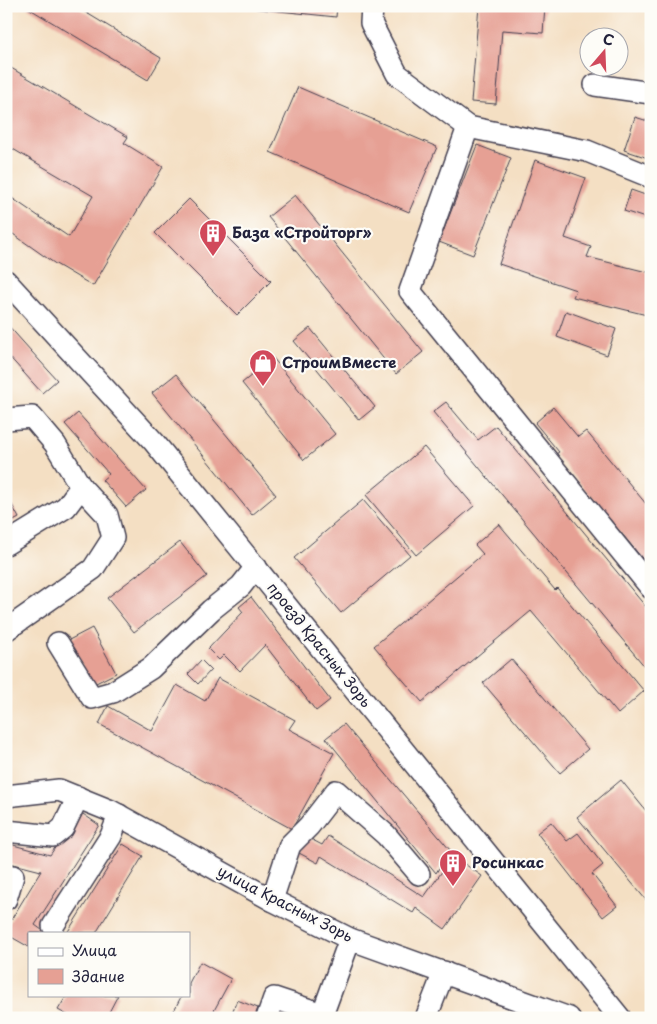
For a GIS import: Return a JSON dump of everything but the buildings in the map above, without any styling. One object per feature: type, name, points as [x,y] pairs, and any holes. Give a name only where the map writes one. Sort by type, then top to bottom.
[{"type":"street","points":[[372,6],[371,22],[397,74],[468,127],[587,151],[651,177]]},
{"type":"street","points":[[595,85],[651,93]]},
{"type":"street","points":[[468,127],[410,291],[651,588]]},
{"type":"street","name":"проезд Красных Зорь","points":[[9,290],[154,442],[620,1018]]},
{"type":"street","points":[[6,419],[32,417],[54,444],[81,487],[107,515],[113,538],[93,569],[6,630]]},
{"type":"street","points":[[6,544],[66,507],[81,487]]},
{"type":"street","points":[[58,644],[92,698],[113,692],[151,668],[211,610],[241,586],[256,567]]},
{"type":"street","name":"улица Красных Зорь","points":[[6,796],[59,790],[78,797],[119,815],[272,900],[350,939],[569,1018]]},
{"type":"street","points":[[272,900],[290,845],[309,826],[336,791],[386,835],[419,874]]},
{"type":"street","points":[[6,831],[53,836],[62,828],[78,797]]},
{"type":"street","points":[[52,926],[111,836],[119,815]]},
{"type":"street","points":[[6,899],[13,876]]},
{"type":"street","points":[[267,1018],[274,998],[322,1016],[350,939]]},
{"type":"street","points":[[426,1018],[444,972]]},
{"type":"place","name":"База «Стройторг»","points":[[213,257]]},
{"type":"place","name":"СтроимВместе","points":[[263,387]]},
{"type":"place","name":"Росинкас","points":[[453,887]]}]
